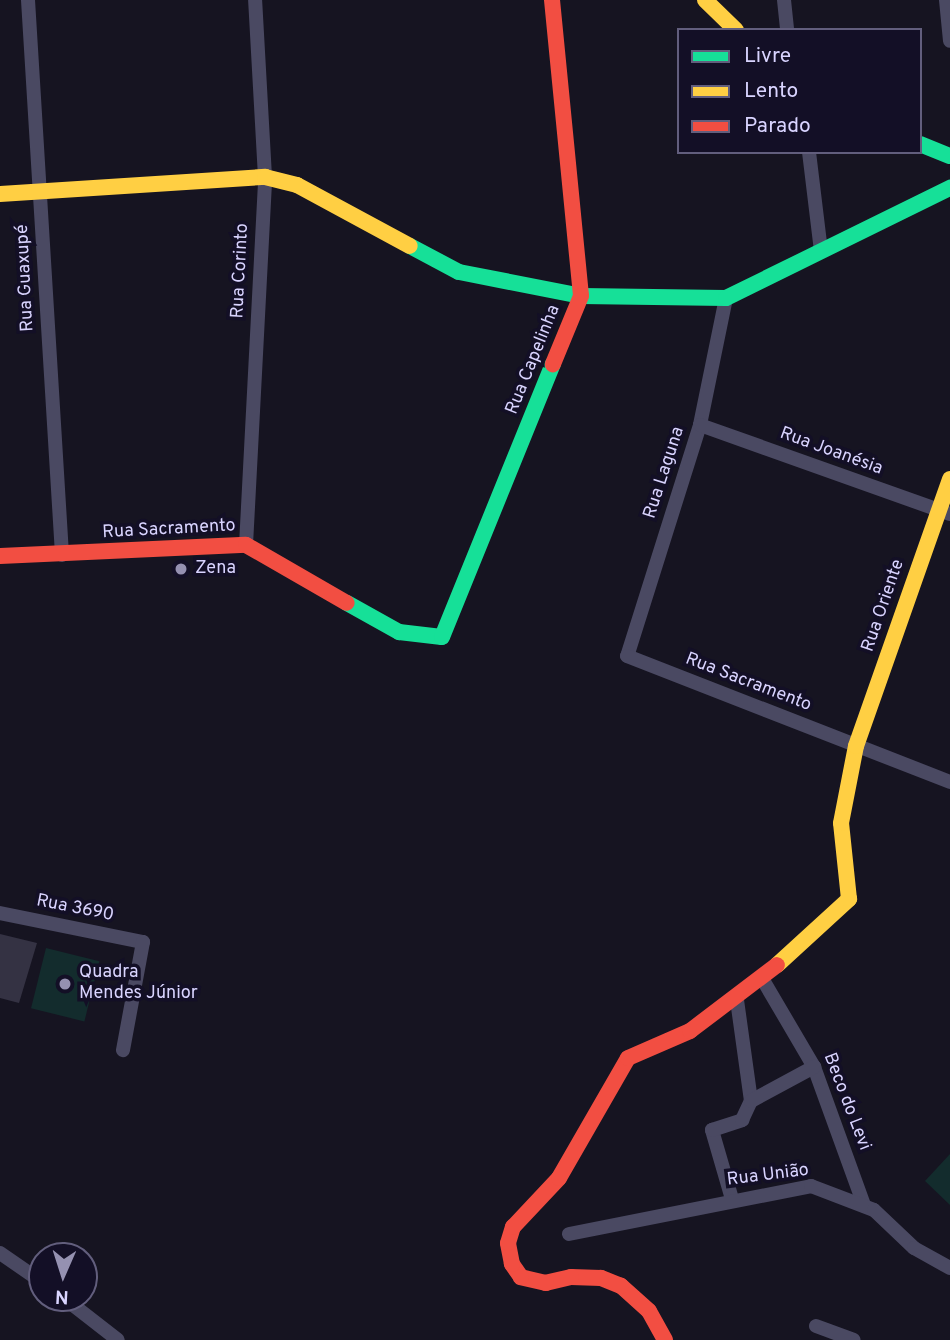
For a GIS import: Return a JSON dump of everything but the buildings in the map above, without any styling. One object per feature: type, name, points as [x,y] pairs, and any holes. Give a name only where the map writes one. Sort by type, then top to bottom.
[{"type":"street","name":"Rua Guaxupé","points":[[28,0],[62,555]]},
{"type":"street","name":"Rua Corinto","points":[[246,545],[265,177],[255,0]]},
{"type":"street","name":"Rua Capelinha","points":[[442,637],[581,296],[552,0]]},
{"type":"street","points":[[705,0],[734,28]]},
{"type":"street","points":[[784,0],[787,28]]},
{"type":"street","points":[[946,0],[950,41]]},
{"type":"street","points":[[922,145],[950,156]]},
{"type":"street","points":[[809,154],[821,251]]},
{"type":"street","points":[[0,194],[265,177],[297,184],[459,271],[581,296],[726,298],[950,188]]},
{"type":"street","name":"Rua Laguna","points":[[627,656],[700,425],[726,298]]},
{"type":"street","name":"Rua Joanésia","points":[[700,425],[944,512]]},
{"type":"street","name":"Rua Oriente","points":[[763,980],[849,899],[841,823],[856,746],[944,512],[950,479]]},
{"type":"street","name":"Rua Sacramento","points":[[0,556],[246,545],[399,632],[442,637]]},
{"type":"street","name":"Rua Sacramento","points":[[627,656],[950,782]]},
{"type":"street","name":"Rua 3690","points":[[0,914],[143,943],[123,1050]]},
{"type":"street","points":[[665,1340],[649,1311],[621,1286],[601,1278],[571,1277],[546,1283],[521,1277],[512,1264],[508,1244],[513,1227],[559,1178],[628,1058],[690,1031],[763,980]]},
{"type":"street","name":"Beco do Levi","points":[[763,980],[814,1067],[864,1205]]},
{"type":"street","points":[[732,1199],[712,1130],[742,1120],[751,1101],[737,1000]]},
{"type":"street","points":[[751,1101],[814,1067]]},
{"type":"street","name":"Rua União","points":[[569,1234],[732,1199],[811,1186],[864,1205],[914,1248],[950,1268]]},
{"type":"street","points":[[0,1253],[28,1273]]},
{"type":"street","points":[[82,1312],[118,1340]]},
{"type":"street","points":[[816,1326],[855,1340]]},
{"type":"green space","name":"Quadra Mendes Júnior","points":[[46,948],[99,961],[84,1021],[31,1008]]},
{"type":"green space","points":[[950,1154],[950,1205],[925,1181]]},
{"type":"traffic: fast","points":[[922,145],[950,156]]},
{"type":"traffic: fast","points":[[410,246],[459,272],[581,296],[726,298],[950,188]]},
{"type":"traffic: fast","points":[[347,603],[399,632],[442,637],[553,364]]},
{"type":"traffic: slow","points":[[705,0],[734,28]]},
{"type":"traffic: slow","points":[[0,194],[265,177],[297,185],[410,246]]},
{"type":"traffic: slow","points":[[777,965],[849,899],[841,823],[856,746],[950,479]]},
{"type":"traffic: jam","points":[[552,0],[581,296],[553,364]]},
{"type":"traffic: jam","points":[[0,556],[246,545],[347,603]]},
{"type":"traffic: jam","points":[[665,1340],[649,1311],[621,1286],[601,1278],[571,1277],[546,1283],[521,1277],[512,1264],[508,1243],[513,1227],[559,1178],[628,1058],[690,1031],[777,965]]},
{"type":"place","name":"Zena","points":[[181,569]]},
{"type":"place","name":"Quadra Mendes Júnior","points":[[65,984]]}]
